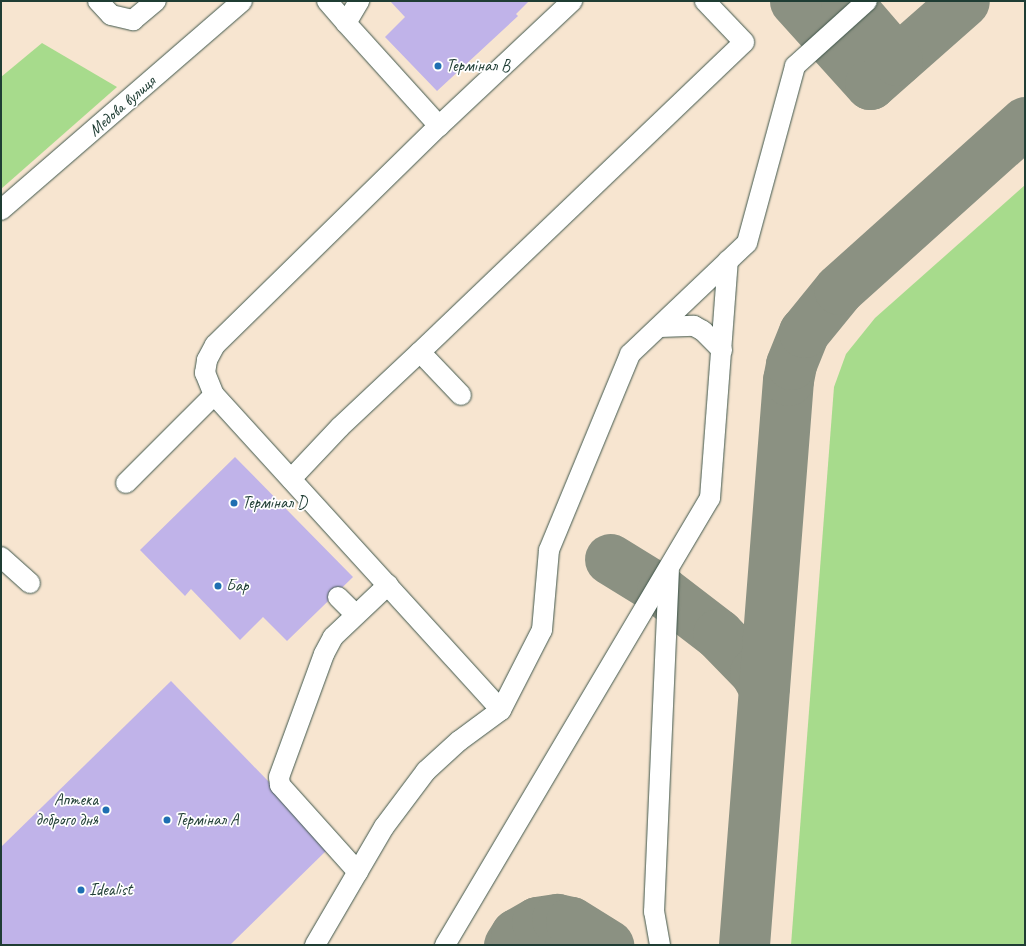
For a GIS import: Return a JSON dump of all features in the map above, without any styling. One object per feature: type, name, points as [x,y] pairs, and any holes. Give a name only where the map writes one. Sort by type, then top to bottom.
[{"type":"street","points":[[98,1],[111,15],[133,20],[156,1]]},
{"type":"street","name":"Медова вулиця","points":[[1,210],[242,1]]},
{"type":"street","points":[[327,1],[439,126]]},
{"type":"street","points":[[346,23],[359,1]]},
{"type":"street","points":[[501,710],[214,395],[205,373],[207,360],[215,345],[439,126],[572,1]]},
{"type":"street","points":[[291,479],[340,427],[744,42],[706,1]]},
{"type":"street","points":[[315,945],[384,827],[426,771],[459,741],[501,710],[542,630],[545,612],[545,581],[549,550],[630,354],[747,243],[794,66],[867,1]]},
{"type":"street","points":[[445,945],[710,498],[728,261]]},
{"type":"street","points":[[660,327],[694,326],[703,331],[722,350]]},
{"type":"street","points":[[420,352],[461,395]]},
{"type":"street","points":[[126,482],[214,395]]},
{"type":"street","points":[[1,557],[30,583]]},
{"type":"street","points":[[660,945],[654,912],[669,569]]},
{"type":"street","points":[[358,872],[280,785],[278,777],[324,654],[333,637],[388,585]]},
{"type":"street","points":[[338,597],[356,615]]},
{"type":"green space","points":[[42,43],[117,87],[1,189],[1,77]]},
{"type":"green space","points":[[1025,185],[1025,945],[791,945],[834,387],[846,354],[875,318]]},
{"type":"building","name":"Термінал B","points":[[390,1],[529,1],[516,14],[518,16],[437,91],[385,37],[405,17]]},
{"type":"building","name":"Термінал D","points":[[235,457],[353,577],[287,641],[263,617],[240,640],[191,589],[185,596],[140,550]]},
{"type":"building","name":"Термінал А","points":[[171,681],[331,846],[230,945],[1,945],[1,847]]},
{"type":"taxiway","points":[[795,1],[870,84],[964,1]]},
{"type":"taxiway","points":[[846,1],[897,60]]},
{"type":"taxiway","points":[[744,945],[788,380],[791,364],[804,332],[839,289],[1025,122]]},
{"type":"taxiway","points":[[610,559],[662,591],[718,634],[755,672],[764,688]]},
{"type":"taxiway","points":[[509,945],[516,934],[537,922],[557,919],[571,922],[608,945]]},
{"type":"place","name":"Термінал B","points":[[438,66]]},
{"type":"place","name":"Термінал D","points":[[234,503]]},
{"type":"place","name":"Бар","points":[[218,586]]},
{"type":"place","name":"Аптека доброго дня","points":[[106,810]]},
{"type":"place","name":"Термінал А","points":[[167,820]]},
{"type":"place","name":"Idealist","points":[[81,890]]}]
